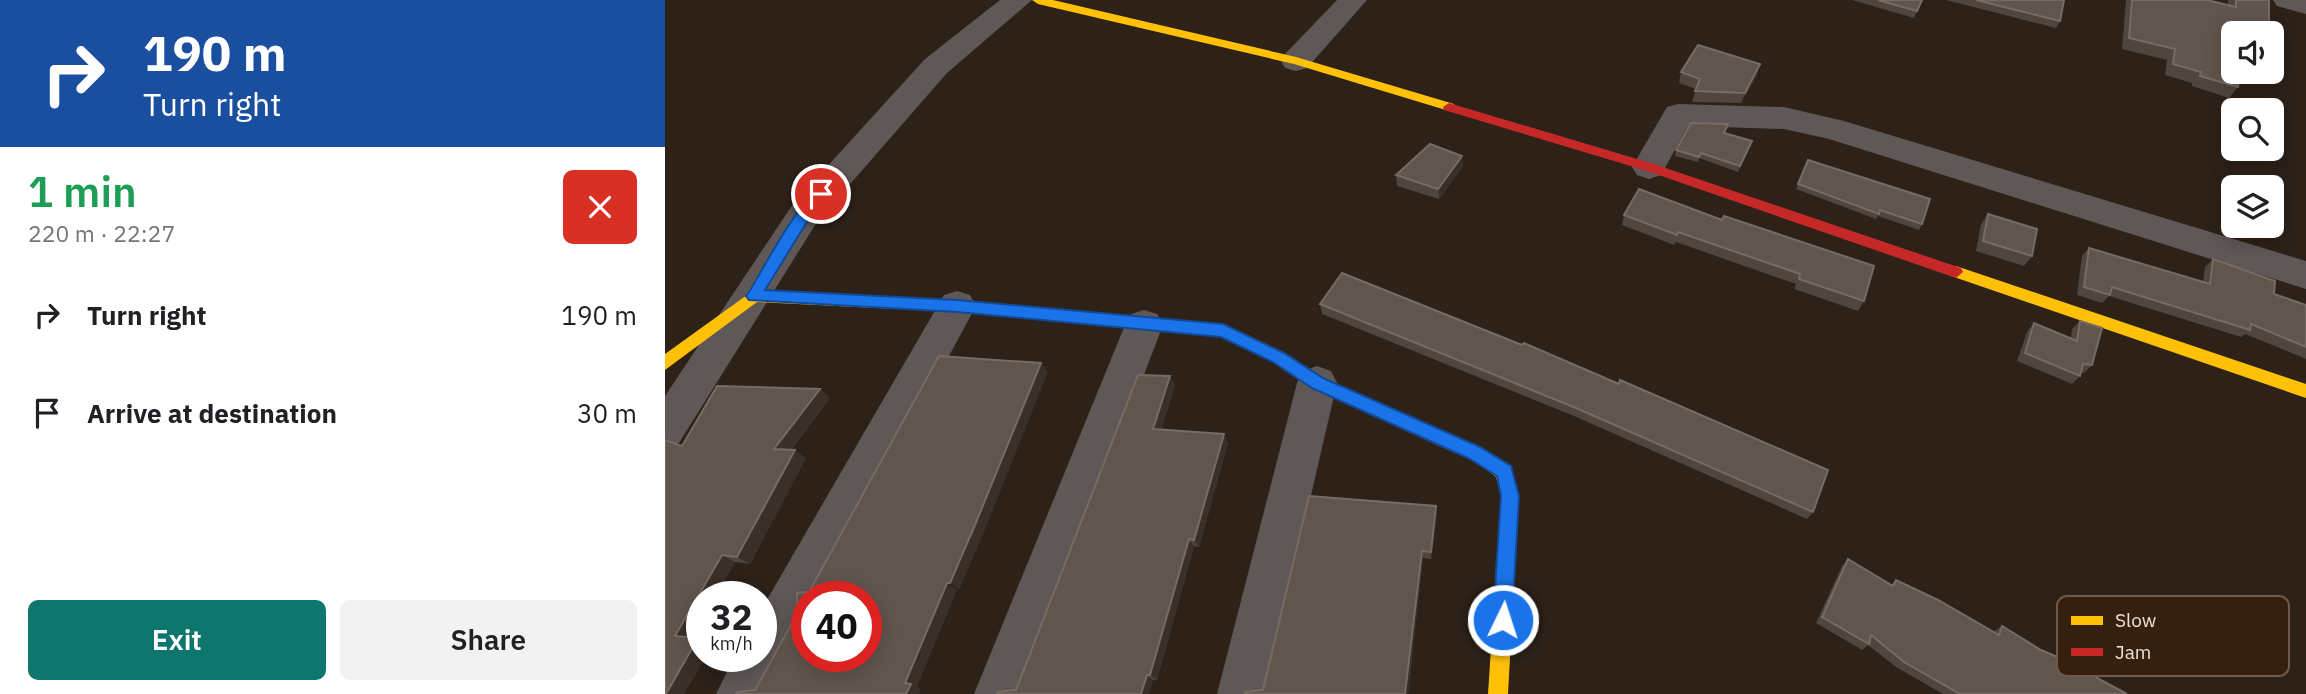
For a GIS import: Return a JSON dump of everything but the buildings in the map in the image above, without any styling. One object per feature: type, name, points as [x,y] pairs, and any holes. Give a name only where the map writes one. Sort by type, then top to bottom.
[{"type":"street","points":[[665,430],[754,296],[805,213],[936,66],[1018,0]]},
{"type":"street","points":[[1038,0],[1296,61],[1649,167],[2306,391]]},
{"type":"street","points":[[1296,61],[1353,0]]},
{"type":"street","points":[[2287,0],[2306,5]]},
{"type":"street","points":[[1649,167],[1678,115],[1793,119],[2306,275]]},
{"type":"street","points":[[665,363],[754,296],[957,306],[1223,331],[1278,357],[1317,383],[1474,452],[1504,472],[1510,496],[1498,694]]},
{"type":"street","points":[[777,627],[957,306]]},
{"type":"street","points":[[998,694],[1144,325]]},
{"type":"street","points":[[1241,694],[1317,383]]},
{"type":"street","points":[[740,694],[752,672]]},
{"type":"traffic: slow","points":[[1038,0],[1296,61],[1449,107]]},
{"type":"traffic: slow","points":[[1956,272],[2306,391]]},
{"type":"traffic: slow","points":[[665,363],[754,296],[957,306],[1138,323]]},
{"type":"traffic: slow","points":[[1485,459],[1504,472],[1510,496],[1498,694]]},
{"type":"traffic: jam","points":[[1449,107],[1649,167],[1956,272]]},
{"type":"traffic: jam","points":[[1138,323],[1223,331],[1278,357],[1317,383],[1485,459]]},
{"type":"route","points":[[821,194],[805,213],[754,296],[957,306],[1223,331],[1278,357],[1317,383],[1474,452],[1504,472],[1510,496],[1503,620]]}]
